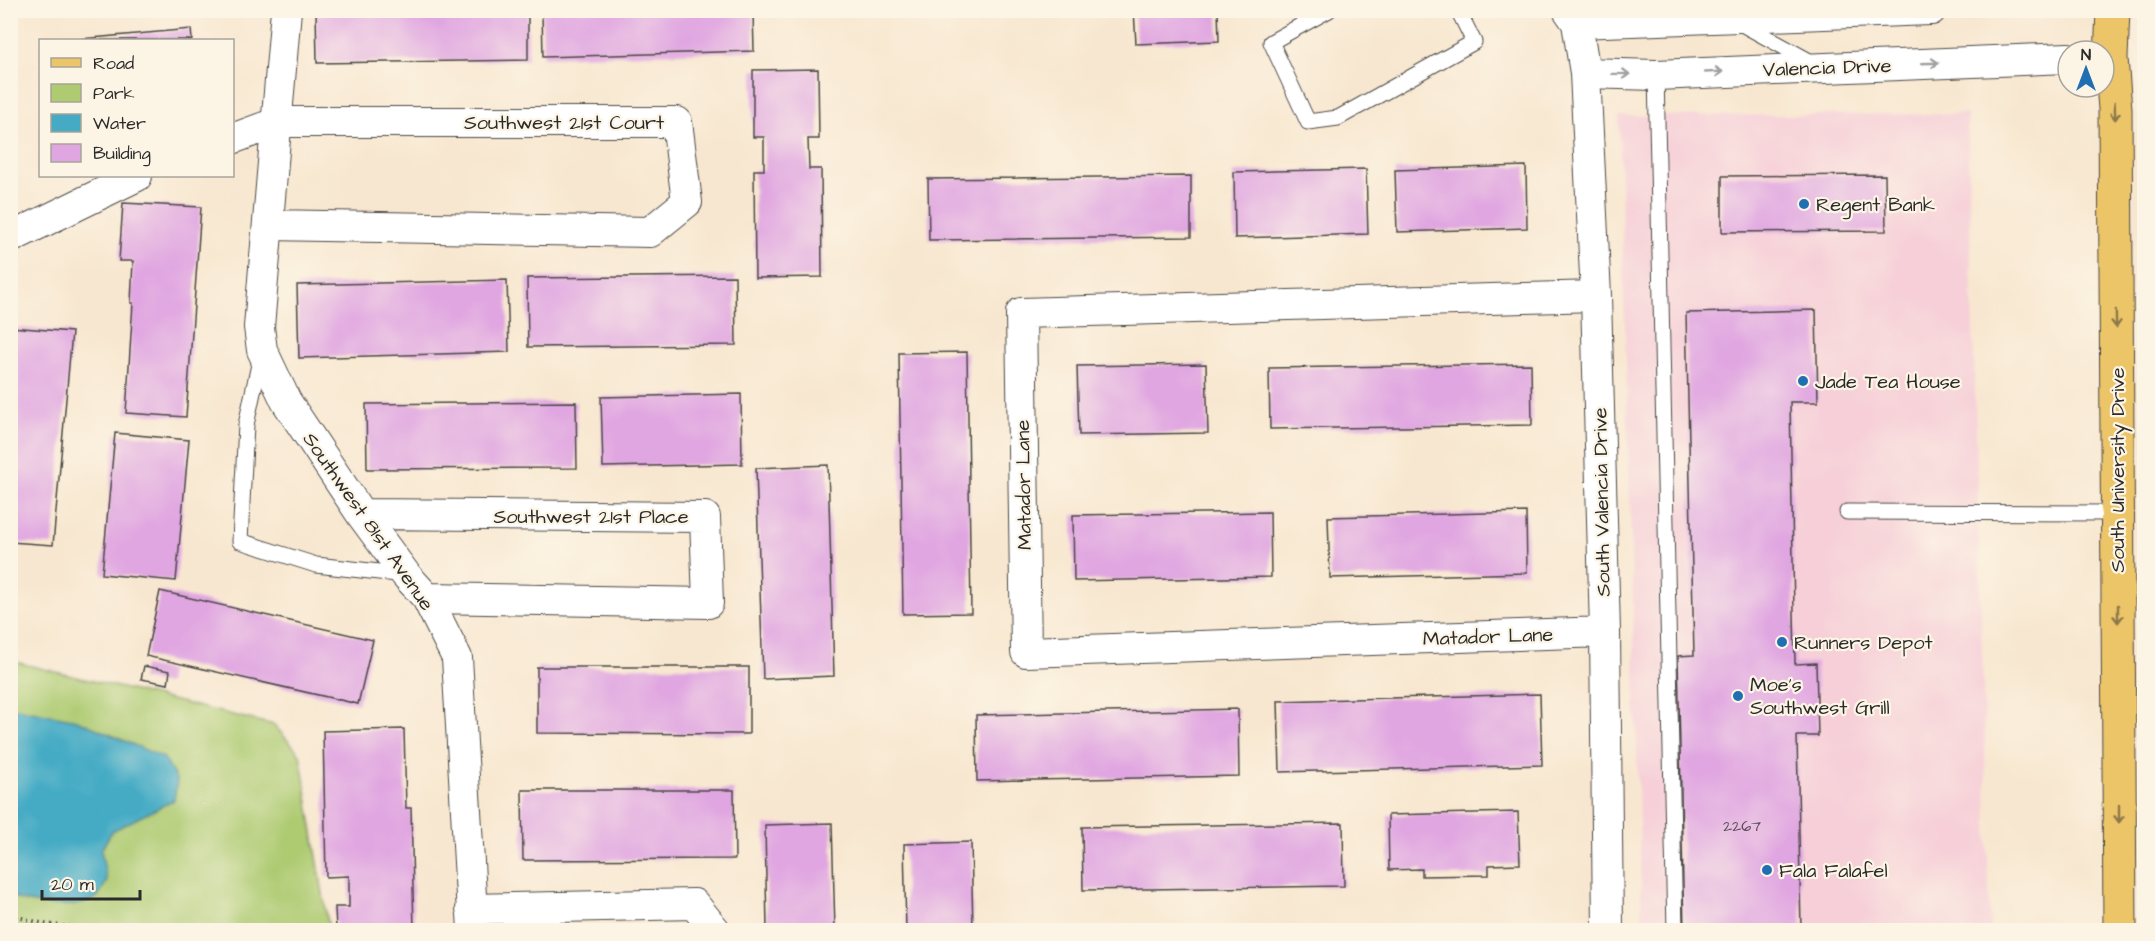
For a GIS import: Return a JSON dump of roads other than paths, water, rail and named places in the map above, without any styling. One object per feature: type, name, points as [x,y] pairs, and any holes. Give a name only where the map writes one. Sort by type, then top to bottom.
[{"type":"main road","name":"South University Drive","points":[[2110,39],[2113,10]]},
{"type":"main road","name":"South University Drive","points":[[2114,99],[2120,930]]},
{"type":"street","name":"Southwest 81st Avenue","points":[[286,10],[259,327],[262,350],[286,401],[361,514],[406,575],[427,598],[457,658],[472,920]]},
{"type":"street","points":[[1572,17],[1931,10]]},
{"type":"street","name":"South Valencia Drive","points":[[1572,17],[1585,73],[1596,296],[1605,632],[1608,930]]},
{"type":"street","name":"Valencia Drive","points":[[1585,73],[1656,75],[2056,58]]},
{"type":"street","name":"Southwest 21st Court","points":[[234,138],[278,122],[677,122],[687,201],[650,232],[269,225]]},
{"type":"street","points":[[10,238],[135,177]]},
{"type":"street","name":"Matador Lane","points":[[1596,296],[1021,313],[1026,652],[1605,632]]},
{"type":"street","name":"Southwest 21st Place","points":[[361,514],[705,517],[708,603],[427,598]]},
{"type":"street","points":[[472,920],[694,904],[715,930]]},
{"type":"lane","points":[[1329,10],[1271,42],[1308,122],[1338,118],[1474,42],[1458,10]]},
{"type":"lane","points":[[1725,14],[1821,68]]},
{"type":"lane","points":[[1656,75],[1675,930]]},
{"type":"lane","points":[[262,350],[246,425],[240,541],[316,565],[406,575]]},
{"type":"lane","points":[[1847,512],[2118,513]]},
{"type":"water","points":[[11,707],[77,720],[164,758],[177,781],[174,800],[112,831],[101,850],[107,881],[97,897],[89,901],[79,904],[54,905],[30,902],[11,896]]},
{"type":"place","name":"Regent Bank","points":[[1804,204]]},
{"type":"place","name":"Jade Tea House","points":[[1803,381]]},
{"type":"place","name":"Runners Depot","points":[[1782,642]]},
{"type":"place","name":"Moe's Southwest Grill","points":[[1738,696]]},
{"type":"place","name":"Fala Falafel","points":[[1767,870]]}]
